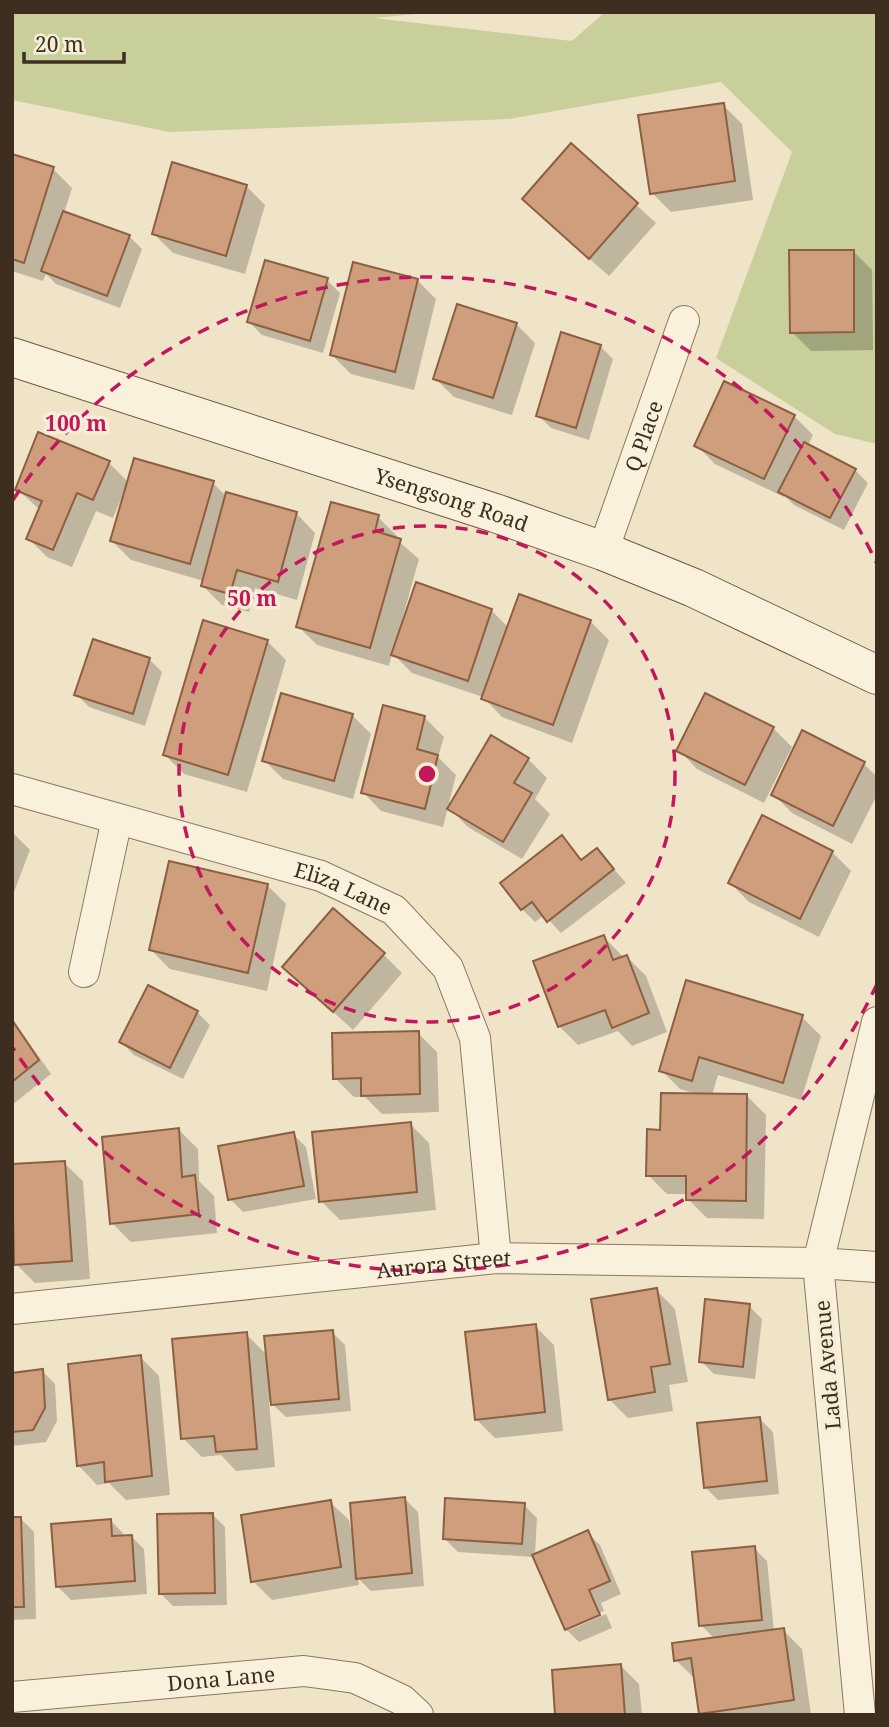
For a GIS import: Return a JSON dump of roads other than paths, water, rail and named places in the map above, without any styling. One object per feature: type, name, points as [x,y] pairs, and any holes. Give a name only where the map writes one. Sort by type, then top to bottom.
[{"type":"main road","name":"Ysengsong Road","points":[[12,357],[495,513],[603,551],[719,599],[877,675]]},
{"type":"street","name":"Q Place","points":[[603,551],[684,321]]},
{"type":"street","name":"Eliza Lane","points":[[12,789],[321,876],[394,910],[448,968],[475,1038],[496,1258]]},
{"type":"street","points":[[84,972],[117,819]]},
{"type":"street","name":"Lada Avenue","points":[[860,1715],[818,1263],[877,1022]]},
{"type":"street","name":"Aurora Street","points":[[12,1309],[496,1258],[818,1263],[877,1267]]},
{"type":"street","name":"Dona Lane","points":[[12,1697],[304,1671],[355,1678],[402,1700],[418,1715]]}]
